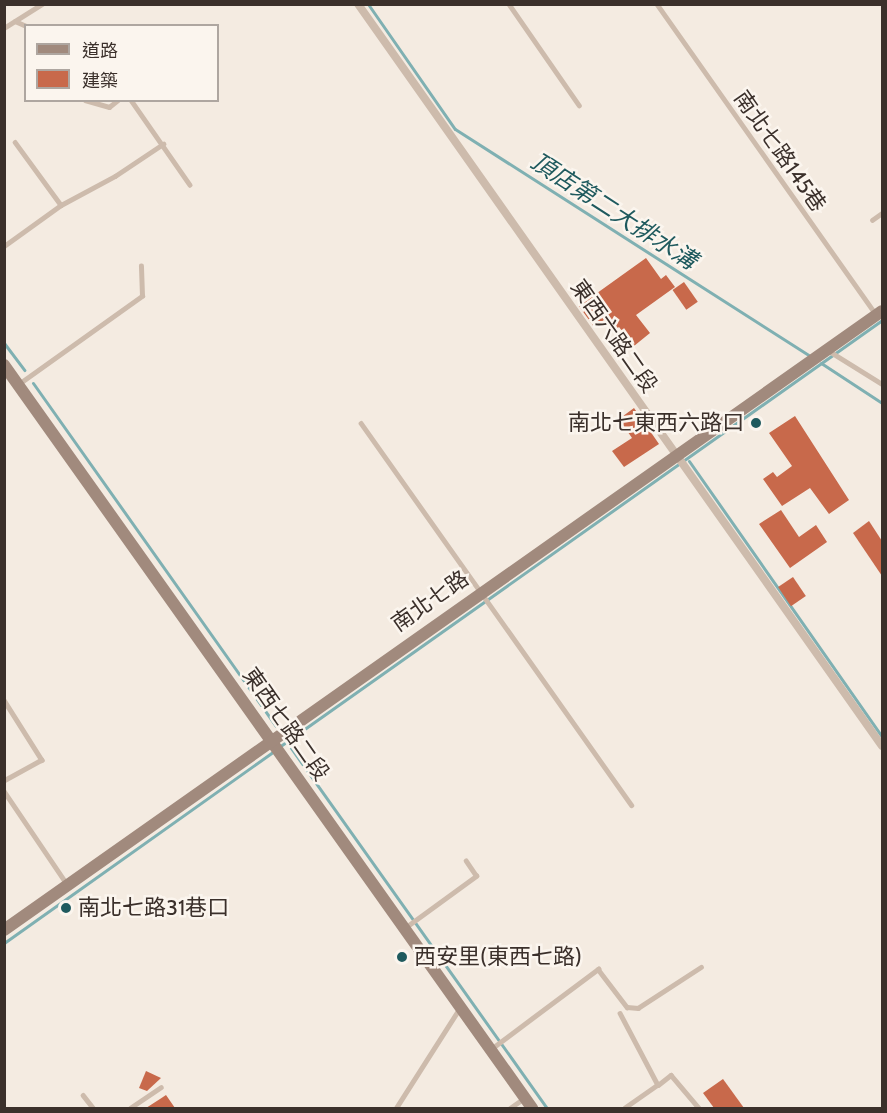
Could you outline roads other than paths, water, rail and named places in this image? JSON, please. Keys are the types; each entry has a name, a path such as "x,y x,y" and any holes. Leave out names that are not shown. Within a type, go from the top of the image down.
{"street":[{"name":"東西六路二段","path":"358,4 882,746"},
{"name":"南北七路","path":"4,930 481,591 678,457 879,313"},
{"name":"東西七路二段","path":"4,365 529,1103"}],"lane":[{"path":"4,28 42,4"},
{"path":"509,4 579,105"},
{"name":"南北七路145巷","path":"657,4 879,313"},
{"path":"15,21 24,25"},
{"path":"92,102 109,107 115,102"},
{"path":"132,102 190,185"},
{"path":"15,142 61,205"},
{"path":"4,246 61,205 116,176 163,144"},
{"path":"873,220 882,213"},
{"path":"17,384 142,296 141,266"},
{"path":"827,349 882,384"},
{"path":"361,423 631,805"},
{"path":"4,700 42,760 4,781"},
{"path":"4,791 68,885"},
{"path":"404,928 476,876 465,861"},
{"path":"491,1049 598,969 627,1007 638,1008 701,967"},
{"path":"396,1108 460,1007"},
{"path":"620,1013 658,1085"},
{"path":"625,1108 671,1075 699,1108"},
{"path":"130,1108 161,1087"},
{"path":"83,1095 93,1108"},
{"path":"510,1108 529,1103"}],"waterway":[{"name":"頂店第二大排水溝","path":"368,4 455,129 810,356"},
{"path":"279,747 882,320"},
{"path":"4,343 24,370"},
{"name":"頂店第二大排水溝","path":"821,363 882,403"},
{"path":"33,383 276,726"},
{"path":"689,461 882,737"},
{"path":"286,741 547,1108"},
{"path":"4,943 274,751"}],"place":[{"name":"南北七東西六路口","path":"756,423"},
{"name":"南北七路31巷口","path":"66,908"},
{"name":"西安里(東西七路)","path":"402,957"}]}
